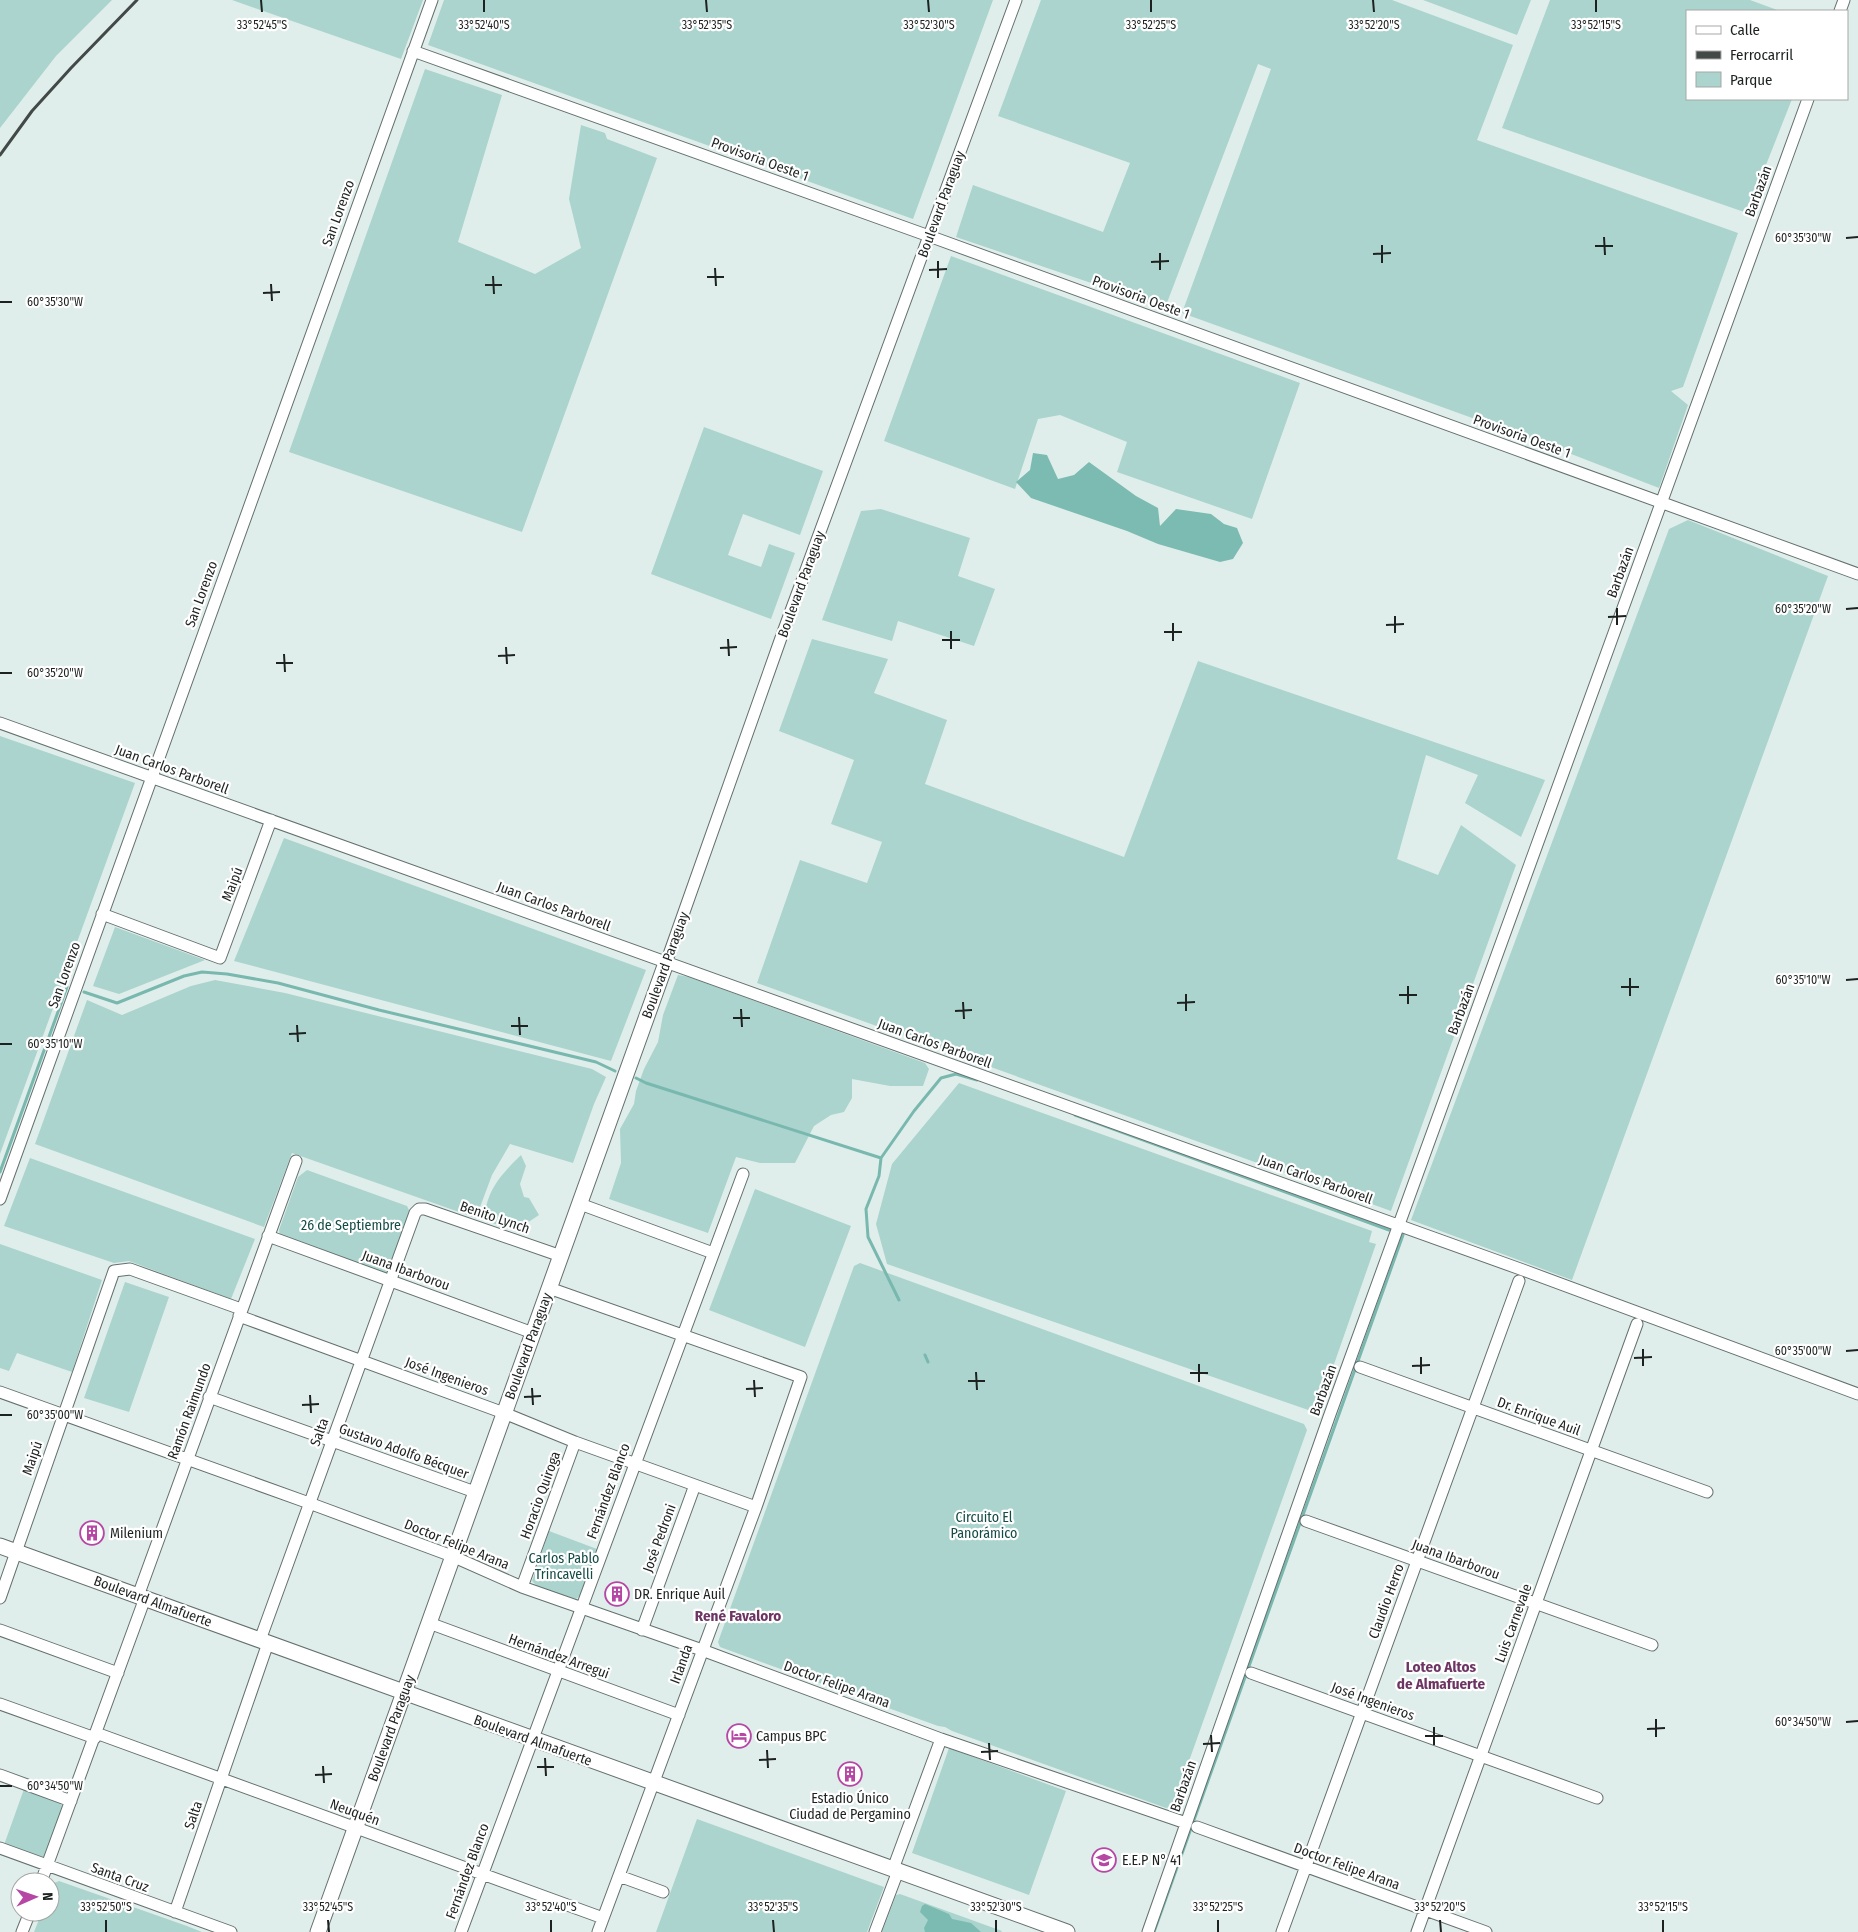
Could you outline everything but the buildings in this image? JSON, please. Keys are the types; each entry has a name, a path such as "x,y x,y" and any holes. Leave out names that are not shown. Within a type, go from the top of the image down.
{"main road":[{"name":"Boulevard Paraguay","path":"318,1932 666,963"},
{"name":"Boulevard Almafuerte","path":"0,1546 1067,1932"}],"street":[{"name":"San Lorenzo","path":"0,1199 150,777 432,0"},
{"name":"Boulevard Paraguay","path":"666,963 782,635 1016,0"},
{"name":"Provisoria Oeste 1","path":"413,51 1858,574"},
{"name":"Barbazán","path":"1148,1932 1398,1225 1808,100"},
{"name":"Juan Carlos Parborell","path":"0,723 1632,1309 1757,1358 1858,1394"},
{"name":"Maipú","path":"102,914 220,958 272,820"},
{"name":"Ramón Raimundo","path":"45,1872 118,1673 187,1459 296,1161"},
{"name":"Fernández Blanco","path":"461,1932 743,1174"},
{"path":"580,1204 713,1253"},
{"name":"Benito Lynch","path":"419,1209 426,1209 560,1256"},
{"name":"Salta","path":"175,1912 221,1779 309,1503 415,1213 419,1209"},
{"name":"Juana Ibarborou","path":"268,1236 533,1333"},
{"name":"José Ingenieros","path":"114,1271 130,1269 361,1361 756,1507"},
{"name":"Maipú","path":"0,1598 114,1271"},
{"name":"Claudio Herro","path":"1282,1932 1519,1281"},
{"path":"549,1288 682,1334"},
{"name":"Luis Carnevale","path":"1417,1932 1637,1324"},
{"name":"Irlanda","path":"598,1932 756,1507 801,1377 682,1334"},
{"name":"Dr. Enrique Auil","path":"1360,1367 1707,1492"},
{"name":"Doctor Felipe Arana","path":"0,1392 452,1556 522,1587 702,1650 941,1738 1186,1823"},
{"name":"Gustavo Adolfo Bécquer","path":"210,1397 475,1492"},
{"name":"Horacio Quiroga","path":"522,1587 576,1442"},
{"name":"José Pedroni","path":"642,1630 695,1485"},
{"name":"Juana Ibarborou","path":"1306,1521 1652,1645"},
{"name":"Hernández Arregui","path":"429,1623 678,1715"},
{"path":"0,1630 118,1673"},
{"name":"José Ingenieros","path":"1251,1673 1597,1798"},
{"name":"Neuquén","path":"0,1704 221,1779 603,1918"},
{"path":"875,1932 941,1738"},
{"path":"0,1775 71,1801"},
{"name":"Doctor Felipe Arana","path":"1197,1828 1486,1932"},
{"name":"Santa Cruz","path":"0,1848 231,1932"},
{"path":"619,1876 663,1892"}],"green space":[{"path":"0,0 112,0 56,56 0,128"},
{"path":"232,0 423,0 401,59"},
{"path":"444,0 993,0 913,219 428,45"},
{"path":"1041,0 1392,0 1513,45 1477,140 1738,233 1683,387 1671,391 1688,405 1659,488 1566,452 1182,313 1271,69 1258,64 1165,308 956,237 973,185 1103,232 1130,163 998,116"},
{"path":"1423,0 1531,0 1517,35"},
{"path":"1550,0 1750,0 1777,10 1686,10 1686,100 1792,100 1747,213 1502,128"},
{"path":"425,69 502,95 458,242 535,274 581,248 569,199 581,125 605,133 607,139 657,158 522,532 289,452"},
{"path":"951,256 1300,383 1252,519 1117,472 1127,442 1060,415 1038,419 1015,489 884,441"},
{"path":"704,427 823,471 800,535 743,514 728,555 761,567 769,544 795,553 771,619 651,574"},
{"path":"1033,453 1047,455 1058,479 1074,475 1089,462 1136,496 1158,508 1160,526 1176,509 1211,514 1224,524 1237,528 1243,543 1233,559 1220,562 1158,544 1127,531 1031,498 1016,482 1030,470"},
{"path":"881,509 970,538 958,576 995,589 974,646 898,621 892,641 822,620 861,511"},
{"path":"1688,520 1828,576 1572,1280 1411,1220 1669,529"},
{"path":"812,639 888,659 874,693 947,720 925,784 1124,857 1198,661 1545,780 1521,837 1465,803 1478,775 1426,755 1397,859 1438,875 1461,825 1516,865 1391,1211 757,983 800,860 867,883 882,842 831,824 854,760 779,731"},
{"path":"0,736 135,783 0,1154"},
{"path":"284,838 646,970 611,1061 234,961"},
{"path":"115,927 205,960 119,994 93,986"},
{"path":"678,975 689,977 925,1063 929,1069 923,1086 890,1086 852,1079 852,1098 844,1112 831,1115 814,1126 795,1163 760,1163 736,1157 708,1233 609,1199 621,1163 620,1129 634,1104 636,1091 644,1069 658,1042 663,1015"},
{"path":"215,980 285,993 592,1069 606,1077 594,1104 573,1163 510,1144 492,1175 476,1218 292,1153 264,1227 35,1144 87,1000 122,1015 191,986"},
{"path":"959,1083 1372,1231 1369,1242 1376,1244 1317,1413 887,1264 876,1224 892,1164"},
{"path":"521,1155 526,1166 520,1184 524,1197 529,1198 539,1215 515,1231 484,1220 491,1191"},
{"path":"30,1158 255,1239 231,1299 129,1261 114,1263 4,1226"},
{"name":"26 de Septiembre","path":"307,1170 407,1206 410,1212 391,1270 386,1275 280,1236 279,1230 298,1177"},
{"path":"755,1189 851,1226 805,1347 709,1310"},
{"path":"0,1244 102,1280 72,1372 17,1353 9,1371 0,1368"},
{"name":"Circuito El Panorámico","path":"860,1263 1304,1424 1307,1430 1173,1806 1166,1808 720,1647 718,1642 854,1266"},
{"path":"125,1282 169,1297 129,1412 84,1398"},
{"name":"Carlos Pablo Trincavelli","path":"549,1531 597,1549 582,1594 576,1599 538,1587 532,1581"},
{"path":"949,1748 1066,1791 1029,1895 912,1853"},
{"path":"24,1789 59,1802 63,1807 46,1855 43,1857 4,1845"},
{"path":"697,1819 884,1887 867,1932 656,1932"},
{"path":"60,1881 202,1932 34,1932 38,1922 60,1922"},
{"path":"900,1894 1002,1931 882,1932 896,1895"},
{"path":"925,1904 949,1914 952,1919 971,1923 981,1932 925,1932 924,1928 928,1920 920,1912"}],"waterway":[{"path":"84,992 117,1003 184,976 202,972 227,974 278,983 379,1010 596,1062 615,1071"},
{"path":"0,1172 67,987"},
{"path":"881,1158 914,1111 941,1078 956,1074 977,1080"},
{"path":"636,1078 646,1083 881,1158 879,1176 866,1209 868,1237 899,1300"},
{"path":"1075,1115 1389,1230"},
{"path":"1154,1932 1403,1235"},
{"path":"925,1355 928,1362"}],"railway":[{"path":"0,155 32,111 137,0"}],"place":[{"name":"Milenium","path":"92,1533"},
{"name":"DR. Enrique Auil","path":"617,1594"},
{"name":"Campus BPC","path":"739,1736"},
{"name":"Estadio Único Ciudad de Pergamino","path":"850,1774"},
{"name":"E.E.P N° 41","path":"1104,1860"}],"district":[{"name":"René Favaloro","path":"738,1616"},
{"name":"Loteo Altos de Almafuerte","path":"1441,1676"}]}
